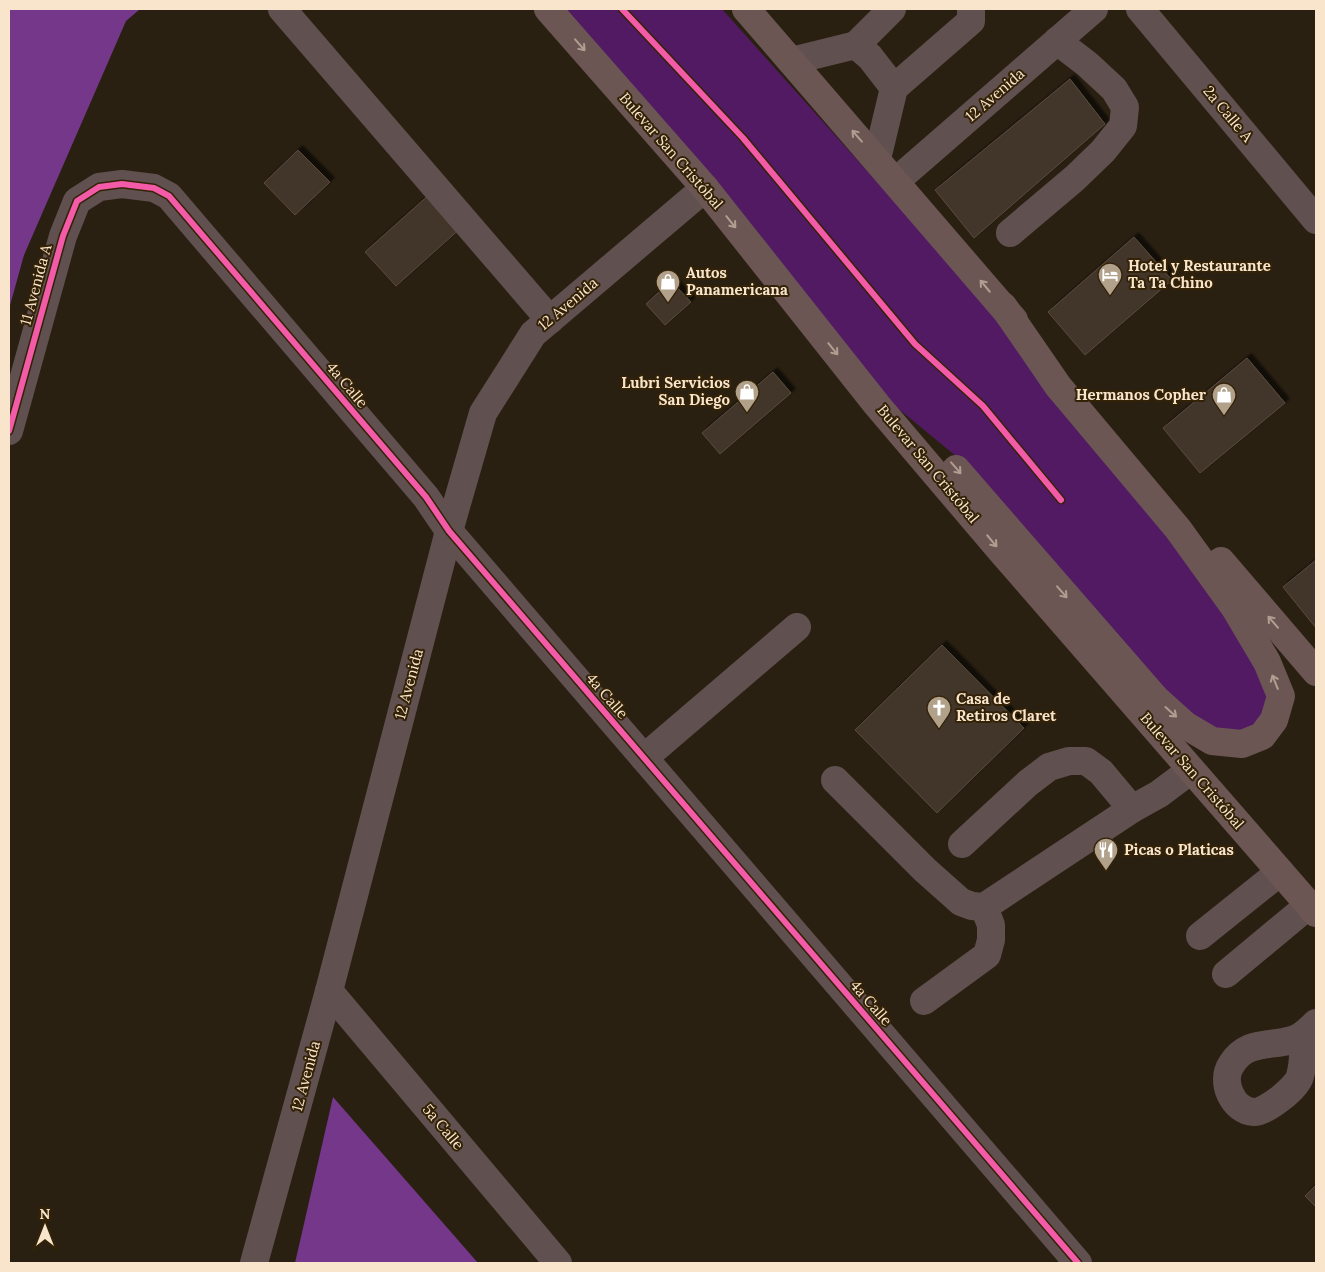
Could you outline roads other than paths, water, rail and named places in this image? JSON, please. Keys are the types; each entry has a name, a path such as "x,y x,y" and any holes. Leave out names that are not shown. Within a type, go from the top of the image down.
{"main road":[{"name":"Bulevar San Cristóbal","path":"548,9 704,188 877,405 1001,552 1312,909"},
{"path":"746,9 896,181 1316,672"},
{"path":"877,405 950,461 1150,692 1185,725 1212,741 1242,744 1262,736 1274,720 1281,696 1267,662 1240,616 1178,529 1058,386 1003,306"}],"street":[{"path":"282,9 550,320"},
{"path":"791,61 856,45 892,9"},
{"path":"877,160 894,88 971,21 971,9"},
{"name":"12 Avenida","path":"896,181 1094,9"},
{"name":"2a Calle A","path":"1140,9 1316,220"},
{"path":"1010,233 1103,152 1123,126 1125,107 1114,89 1087,64 1057,41"},
{"path":"856,45 870,56 894,88"},
{"name":"4a Calle","path":"99,187 122,184 154,188 169,196 426,497 449,531 1078,1263"},
{"name":"11 Avenida A","path":"9,431 62,236 77,201 99,187"},
{"name":"12 Avenida","path":"254,1263 329,991 449,531 483,413 533,334 704,188"},
{"path":"644,758 797,626"},
{"path":"962,844 1028,783 1049,767 1069,761 1086,761 1101,772 1132,809"},
{"path":"835,780 925,870 961,902 972,906 984,906 1132,809 1159,794 1191,770"},
{"path":"1200,936 1280,872"},
{"path":"924,1001 987,955 992,940 984,906"},
{"path":"1226,974 1312,909"},
{"name":"5a Calle","path":"329,991 558,1263"}],"place":[{"name":"Hotel y Restaurante Ta Ta Chino","path":"1110,296"},
{"name":"Autos Panamericana","path":"668,303"},
{"name":"Lubri Servicios San Diego","path":"747,413"},
{"name":"Hermanos Copher","path":"1224,416"},
{"name":"Casa de Retiros Claret","path":"939,729"},
{"name":"Picas o Platicas","path":"1106,871"}]}
